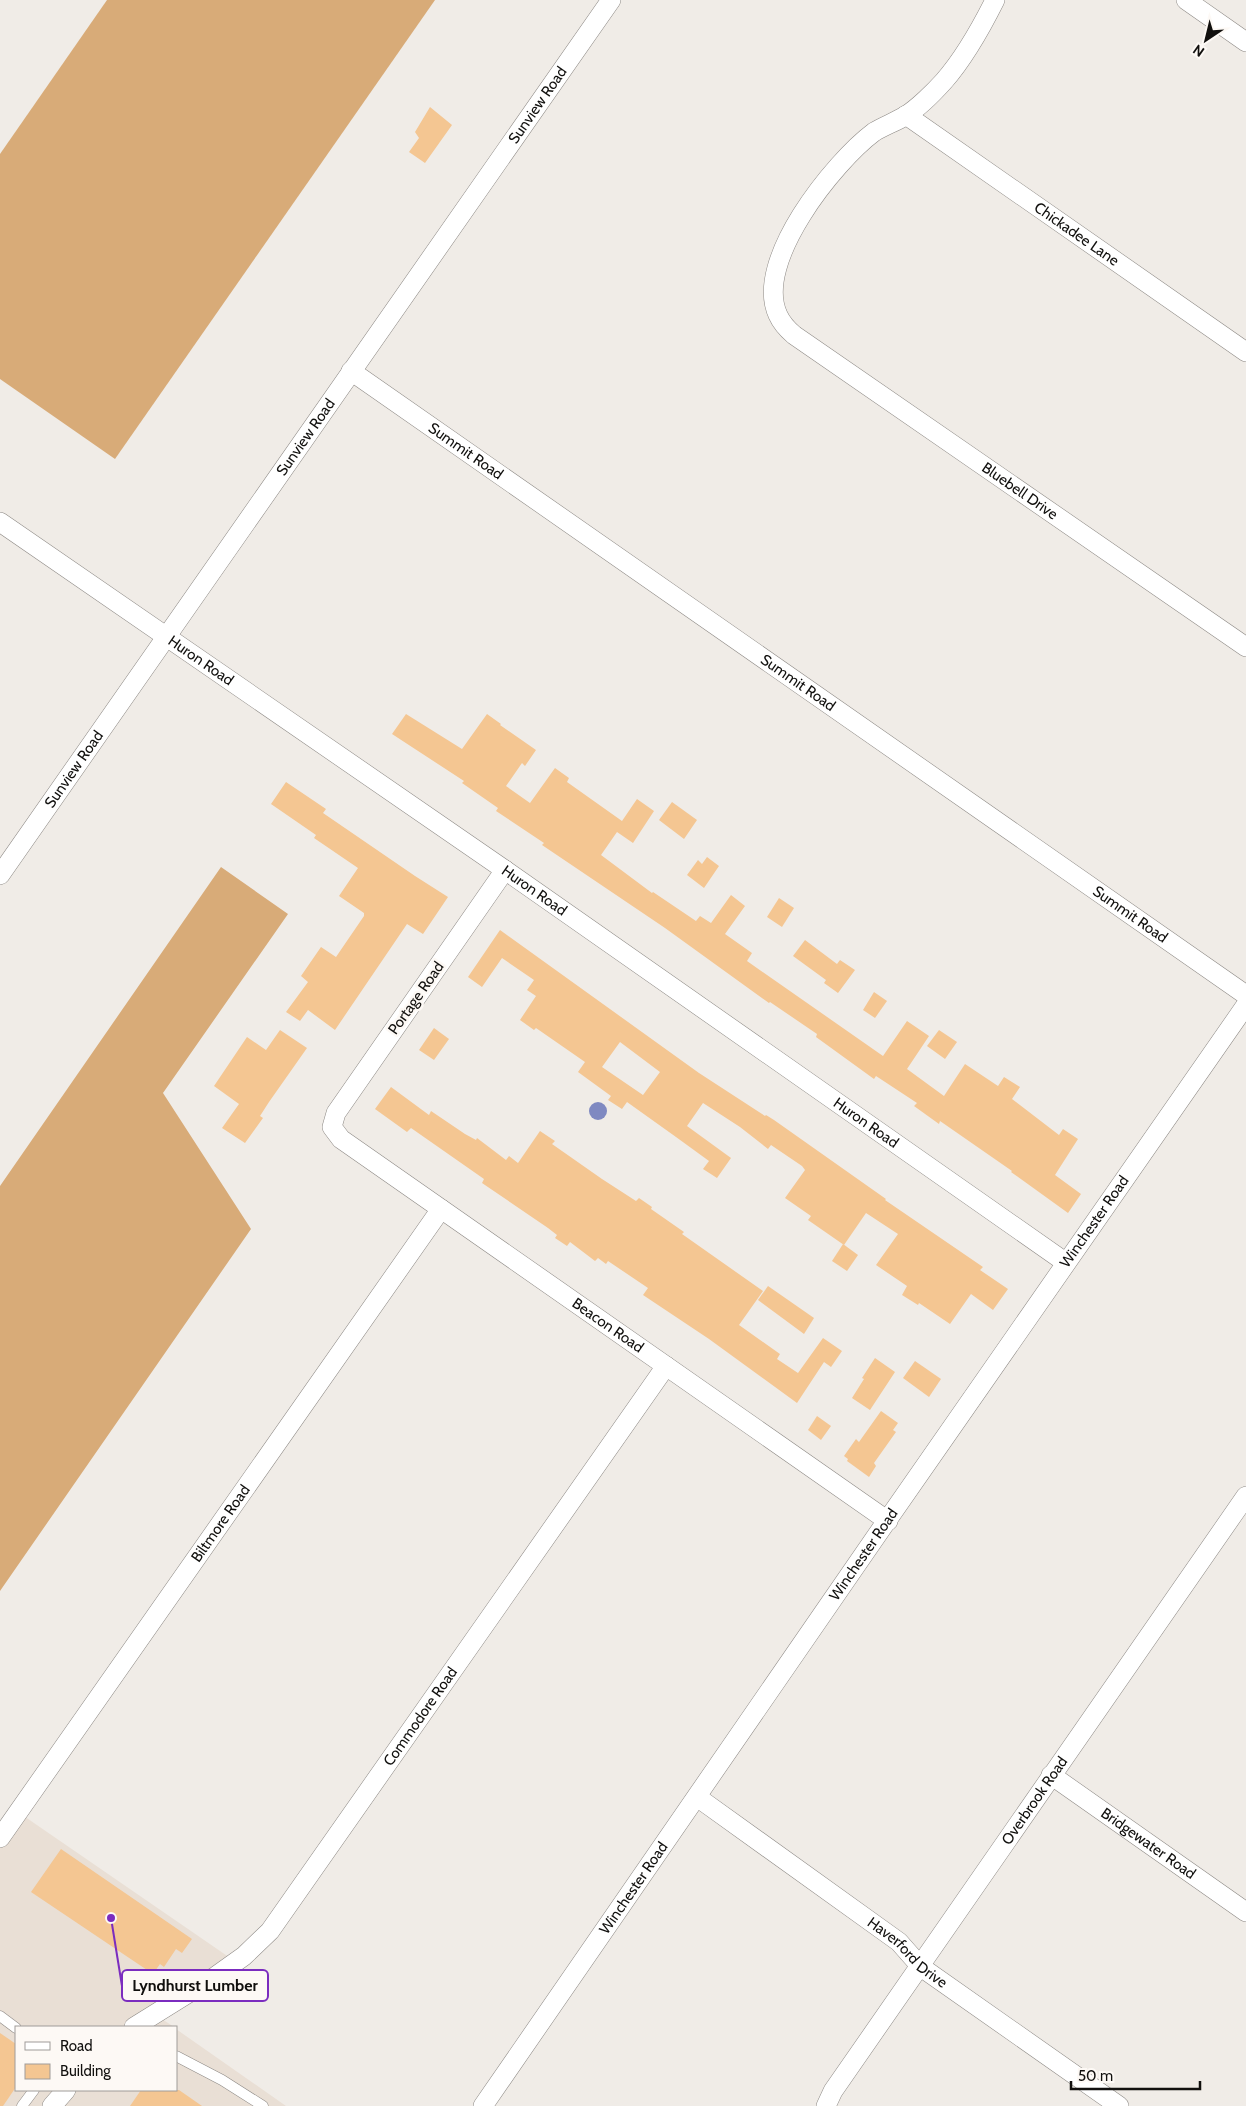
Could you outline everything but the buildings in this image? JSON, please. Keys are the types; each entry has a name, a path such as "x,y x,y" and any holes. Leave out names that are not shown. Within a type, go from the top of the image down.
{"street":[{"name":"Sunview Road","path":"0,875 611,0"},
{"name":"Bluebell Drive","path":"995,0 980,30 944,81 906,115 875,132 840,164 827,179 794,228 775,273 774,294 777,314 784,326 794,335 1246,647"},
{"path":"1186,0 1246,42"},
{"name":"Chickadee Lane","path":"906,115 1246,352"},
{"name":"Summit Road","path":"351,371 1246,995"},
{"name":"Huron Road","path":"0,522 505,870 1065,1262"},
{"name":"Portage Road","path":"332,1127 336,1113 505,870"},
{"name":"Winchester Road","path":"483,2106 888,1522 1065,1262 1246,1005"},
{"name":"Beacon Road","path":"332,1127 340,1139 888,1522"},
{"name":"Biltmore Road","path":"0,1838 441,1209"},
{"name":"Commodore Road","path":"139,2026 244,1956 270,1931 666,1366"},
{"name":"Overbrook Road","path":"826,2106 834,2091 921,1967 1051,1775 1246,1496"},
{"name":"Bridgewater Road","path":"1051,1775 1246,1912"},
{"name":"Haverford Drive","path":"697,1797 900,1942 921,1967 1120,2106"},
{"path":"52,2106 65,2091"}],"lane":[{"path":"0,2016 15,2027"},
{"path":"178,2057 222,2080 263,2106"},
{"path":"22,2106 33,2091"}],"shaded area":[{"path":"107,0 435,0 115,459 0,379 0,154"},
{"path":"221,867 288,914 163,1093 251,1229 0,1591 0,1186"},
{"path":"18,1812 236,1962 156,2015 172,2026 15,2026 15,2091 178,2091 178,2030 286,2106 0,2106 0,1838"}],"water":[{"path":"594,1102 602,1102 607,1107 605,1118 594,1120 589,1115 589,1107"}],"place":[{"name":"Lyndhurst Lumber","path":"111,1918"}]}
